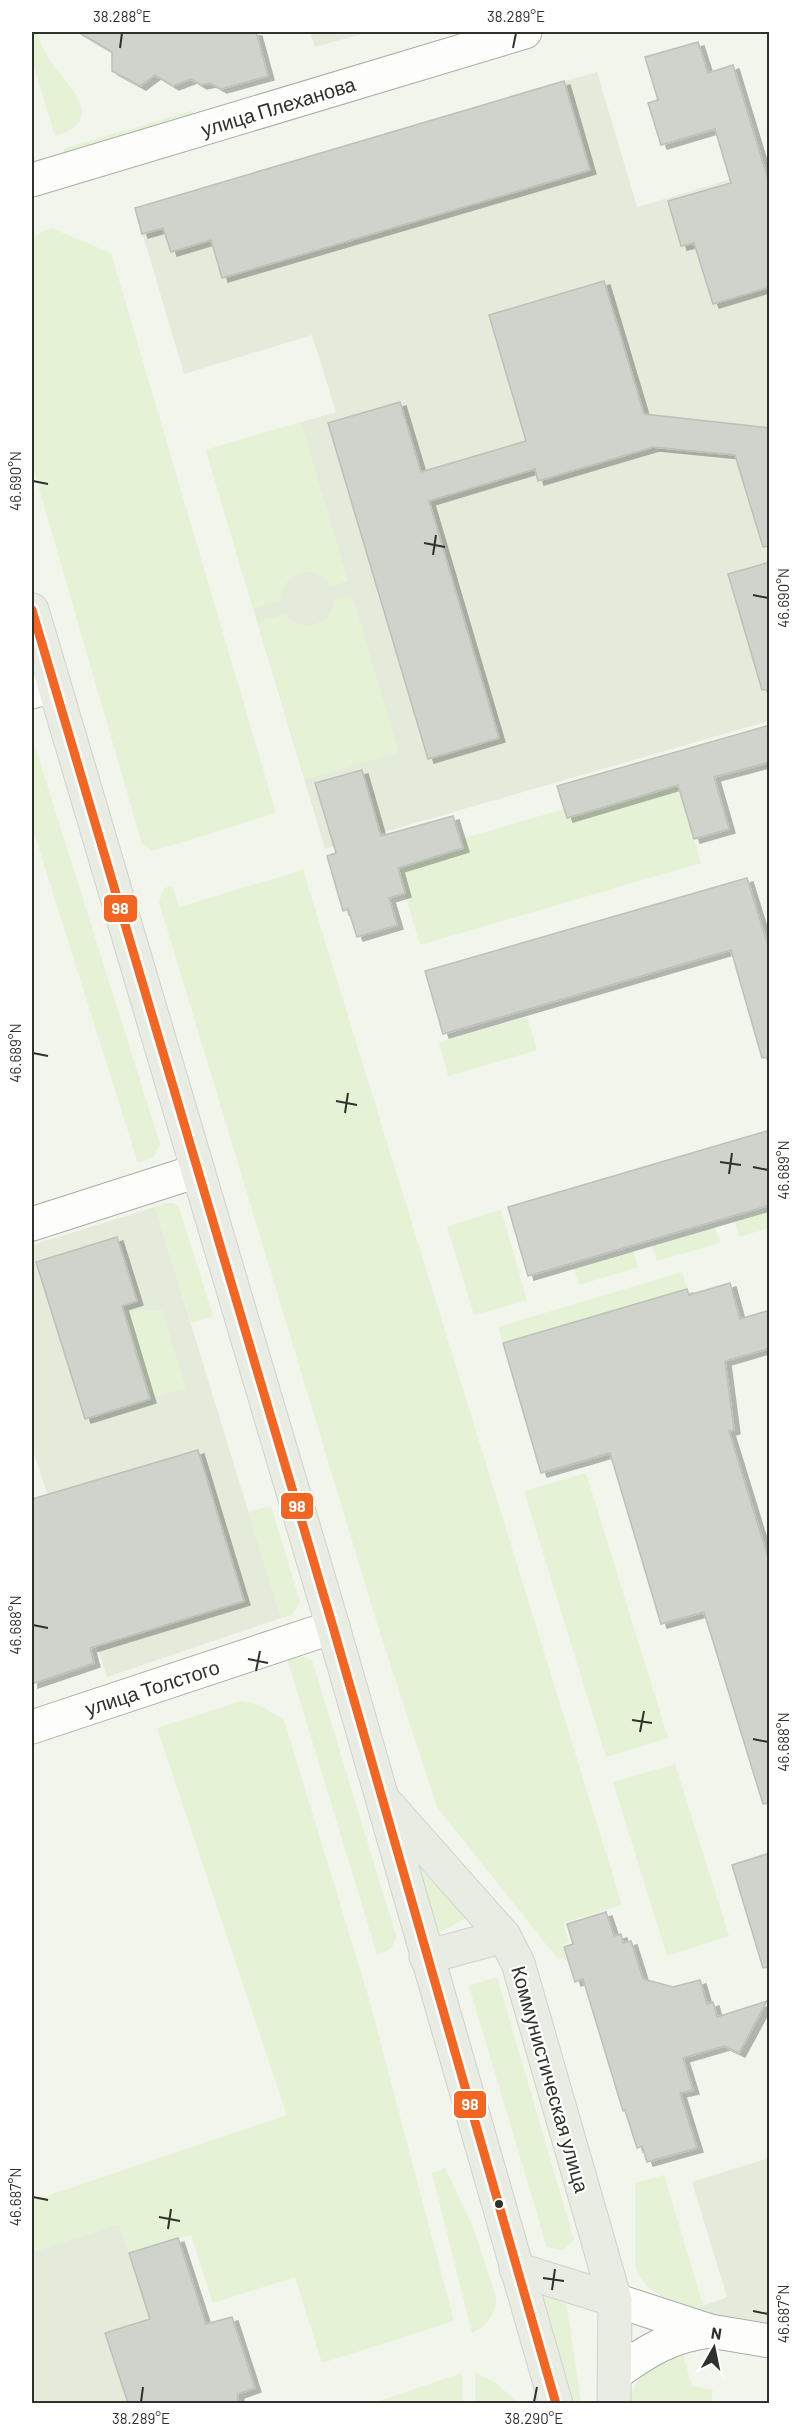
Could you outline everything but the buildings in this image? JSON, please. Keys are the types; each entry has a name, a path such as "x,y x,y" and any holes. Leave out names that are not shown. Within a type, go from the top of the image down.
{"main road":[{"name":"Коммунистическая улица","path":"32,610 42,689 197,1171 333,1627 555,2403"},
{"name":"Коммунистическая улица","path":"382,1800 504,1936 518,1963 615,2300 614,2389"},
{"path":"426,1956 504,1936"},
{"path":"516,2269 615,2300"}],"street":[{"name":"улица Плеханова","path":"32,180 525,32"},
{"path":"32,1224 197,1171"},
{"name":"улица Толстого","path":"32,1727 333,1627"},
{"path":"615,2300 710,2331 770,2342"},
{"path":"614,2389 641,2355 684,2335 710,2331"}],"shaded area":[{"path":"310,32 369,32 315,47"},
{"path":"597,72 637,207 769,168 769,721 325,849 206,450 336,412 312,335 184,374 135,208 196,190 222,278 564,81"},
{"path":"155,1207 281,1618 107,1677 32,1447 32,1245"},
{"path":"769,2158 769,2323 692,2310 727,2297 692,2182"},
{"path":"119,2224 129,2253 178,2238 206,2325 232,2317 255,2388 235,2395 237,2403 32,2403 32,2252"}],"green space":[{"path":"32,32 37,32 48,58 73,90 82,111 80,120 71,129 55,136 32,60"},
{"path":"191,111 198,115 62,155 65,148"},
{"path":"51,228 111,253 276,813 153,851 142,844 32,464 32,237"},
{"path":"301,422 348,581 331,586 316,573 300,573 286,583 280,601 253,609 206,450"},
{"path":"352,595 399,752 305,780 258,622 285,614 299,624 315,624 328,616 334,600"},
{"path":"32,737 160,1144 153,1158 138,1163 32,826"},
{"path":"669,754 701,863 420,945 397,867 463,848 461,839 564,809 567,818 646,795 637,763"},
{"path":"303,870 622,1905 563,1923 569,1942 562,1945 567,1960 557,1958 437,1807 377,1623 159,902 164,888 172,886 179,907"},
{"path":"527,1017 537,1050 448,1076 439,1042"},
{"path":"173,1203 179,1208 213,1316 191,1323 155,1207"},
{"path":"501,1210 527,1300 474,1315 447,1226"},
{"path":"769,1211 769,1228 739,1237 735,1222"},
{"path":"715,1227 720,1243 657,1261 652,1246"},
{"path":"633,1251 638,1267 579,1285 574,1269"},
{"path":"682,1272 687,1289 503,1343 498,1327"},
{"path":"123,1310 162,1310 186,1388 150,1399"},
{"path":"586,1473 668,1738 606,1757 524,1491"},
{"path":"271,1506 300,1602 292,1615 281,1618 248,1512"},
{"path":"298,1655 312,1660 396,1936 394,1943 385,1952 377,1954 287,1658"},
{"path":"241,1701 259,1705 284,1720 369,1999 454,2321 322,2363 295,2277 213,2303 191,2235 129,2253 119,2224 32,2252 32,2201 287,2115 157,1728"},
{"path":"675,1764 729,1936 667,1956 613,1782"},
{"path":"415,1862 466,1918 437,1934"},
{"path":"497,1977 574,2240 563,2250 547,2247 469,1986"},
{"path":"445,2168 473,2227 496,2297 495,2308 490,2318 472,2333 432,2173"},
{"path":"664,2175 703,2305 692,2310 666,2299 651,2289 639,2275 635,2265 635,2183"},
{"path":"542,2296 566,2301 581,2403 574,2403"},
{"path":"682,2352 692,2386 713,2390 711,2403 628,2404 641,2377 655,2366"},
{"path":"462,2373 462,2403 373,2403"},
{"path":"475,2373 495,2382 518,2403 475,2403"}],"transit line":[{"name":"98","path":"32,610 333,1627 556,2404"}]}
